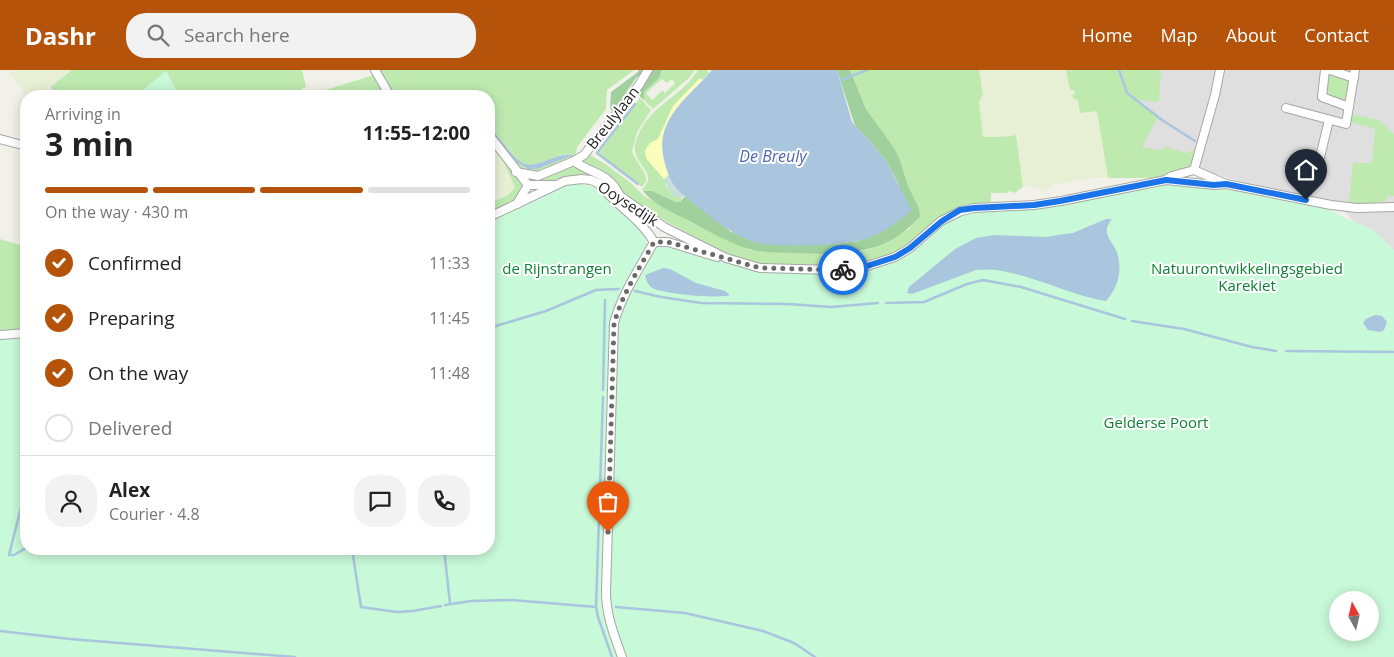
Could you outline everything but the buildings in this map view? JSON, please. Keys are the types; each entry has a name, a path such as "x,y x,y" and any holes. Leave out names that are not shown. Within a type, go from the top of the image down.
{"street":[{"path":"375,70 387,90"},
{"name":"Breulylaan","path":"516,172 538,176 584,156 648,70"},
{"path":"1194,170 1213,103 1220,70"},
{"path":"1325,70 1322,96 1349,108"},
{"path":"1286,108 1346,124 1354,74 1330,70"},
{"path":"1320,157 1329,120"},
{"path":"0,139 20,144"},
{"path":"495,143 528,185 556,185"},
{"path":"574,161 604,176 616,187 620,195"},
{"path":"1166,180 1172,176 1194,170 1226,184 1331,205 1357,208 1394,207"},
{"name":"Ooysedijk","path":"495,214 565,181 591,180 620,195 664,227 726,258 760,268 833,270 864,267 895,257 910,248 942,221 960,210 1034,205 1166,180 1214,185 1226,184"},
{"path":"599,184 646,230 654,242"},
{"path":"516,205 528,185"},
{"path":"654,242 668,242 716,257 726,258"},
{"path":"622,657 610,626 606,608 614,324 618,308 626,291 654,242"},
{"path":"0,334 20,333"}],"shaded area":[{"path":"15,70 72,70 44,90 23,90 10,73"},
{"path":"72,70 302,70 306,87 301,90 176,90 166,71 143,90 52,90 50,87"},
{"path":"378,70 634,70 607,90 606,109 577,147 575,157 541,173 519,169 495,139 495,134 504,145 495,134 495,90 390,90","holes":["566,154 572,154 537,168 525,168 519,162 532,165"]},
{"path":"639,70 645,70 642,76 636,78 613,111 610,109 611,92"},
{"path":"652,70 662,70 659,78 644,92 644,100 638,95"},
{"path":"662,70 695,70 689,78 653,109 644,100 644,92 659,78","holes":["662,79 667,83 672,79 675,83 665,93 663,90 652,100 646,93"]},
{"path":"698,70 707,70 709,73 702,80 700,78 673,106 658,139 650,143 645,151 646,158 665,180 666,186 678,198 682,198 680,202 676,202 652,191 642,190 648,181 648,175 637,158 635,146 642,127 649,117 683,87"},
{"path":"837,70 850,70 866,109 894,148 900,160 908,186 919,208 920,216 893,239 878,246 847,253 813,254 754,250 725,240 669,211 652,200 643,191 652,191 676,202 680,202 685,196 731,232 785,245 835,244 859,241 899,185 886,161 855,126"},
{"path":"850,70 979,70 983,95 979,101 983,137 1016,135 1023,187 1016,193 1008,191 1007,193 991,193 991,202 964,205 951,211 909,245 883,259 841,268 762,265 721,251 667,222 603,181 589,176 552,182 530,182 525,178 535,179 542,177 590,155 607,165 644,196 692,223 750,250 846,254 871,249 909,229 920,215 900,160 866,109"},
{"path":"979,70 1066,70 1070,90 1074,90 1078,100 1097,111 1108,178 1094,178 1053,185 1046,192 1034,186 1023,187 1016,135 983,138 979,101 983,95"},
{"path":"1066,70 1161,70 1159,102 1135,100 1158,117 1142,147 1160,150 1167,147 1186,153 1196,149 1190,168 1159,178 1108,178 1097,111 1080,113 1078,100 1073,98 1072,95 1075,94 1074,90 1070,90"},
{"path":"1105,70 1394,70 1394,264 1345,212 1133,150"},
{"path":"1331,74 1348,81 1346,99 1342,103 1326,96 1327,77"},
{"path":"374,75 383,90 325,90"},
{"path":"640,98 651,110 637,132 632,152 646,176 646,182 642,187 599,153"},
{"path":"1353,114 1378,120 1394,134 1394,196 1387,196 1387,201 1349,203 1353,163 1372,163 1375,129 1351,122"},
{"path":"495,146 524,185 515,202 495,212 495,201 507,195 515,187"},
{"path":"495,149 515,187 514,191 495,201"},
{"path":"670,174 675,187 685,196 677,198 671,194 664,179"},
{"path":"0,239 20,245 20,331 0,333"}],"sand":[{"path":"700,78 702,80 679,105 667,123 662,144 663,156 670,174 664,179 646,158 645,151 650,143 658,139 673,106"}],"green space":[{"path":"166,71 176,90 143,90"},
{"name":"Gelderse Poort","path":"580,183 593,187 640,228 646,239 648,250 665,245 756,270 810,273 861,271 891,262 920,244 926,243 947,221 966,212 1155,185 1181,185 1247,192 1324,207 1340,216 1372,229 1394,250 1394,657 0,657 0,337 20,336 20,555 495,555 495,216 565,185"}],"water":[{"name":"De Breuly","path":"712,70 837,70 852,122 886,161 911,209 910,212 874,236 858,241 827,245 792,246 762,243 744,238 721,224 675,187 666,169 662,148 663,136 671,117 683,100"},
{"path":"495,133 514,156 526,164 532,165 560,156 573,155 537,169 528,169 516,162 495,136"},
{"path":"1106,219 1112,219 1107,227 1107,233 1116,250 1119,270 1117,283 1106,301 1074,293 1024,276 991,270 976,270 912,294 907,293 909,287 955,249 976,238 994,235 1046,237 1073,233"},
{"path":"663,268 670,269 696,283 725,291 730,295 691,295 652,288 647,282 645,275"},
{"path":"1375,315 1382,316 1387,322 1384,330 1380,332 1368,330 1363,323 1366,319"}],"waterway":[{"path":"841,80 867,70"},
{"path":"1119,70 1127,93 1162,120 1195,141"},
{"path":"635,104 597,153 638,184"},
{"path":"886,303 924,302 967,284 983,280 1021,287 1125,319"},
{"path":"495,326 546,311 596,290 619,289"},
{"path":"635,291 701,303 788,304 831,307 878,303"},
{"path":"603,390 605,300"},
{"path":"1132,321 1184,329 1252,347 1276,351"},
{"path":"1286,351 1394,352"},
{"path":"445,605 471,601 512,600 596,607 603,397"},
{"path":"20,512 9,555 14,555 20,552"},
{"path":"353,555 361,607 397,612 441,606"},
{"path":"445,555 450,603"},
{"path":"596,607 612,657"},
{"path":"616,607 685,613 763,631 794,643 815,657"},
{"path":"0,631 70,639 295,657"}],"way so far":[{"path":"608,532 614,324 618,308 626,291 654,242 668,242 760,268 843,270"}],"route":[{"path":"843,270 864,267 895,257 927,235 942,221 960,210 1034,205 1166,180 1214,185 1226,184 1306,200"}],"park label":[{"name":"de Rijnstrangen","path":"557,269"},
{"name":"Natuurontwikkelingsgebied Karekiet","path":"1247,278"}]}
